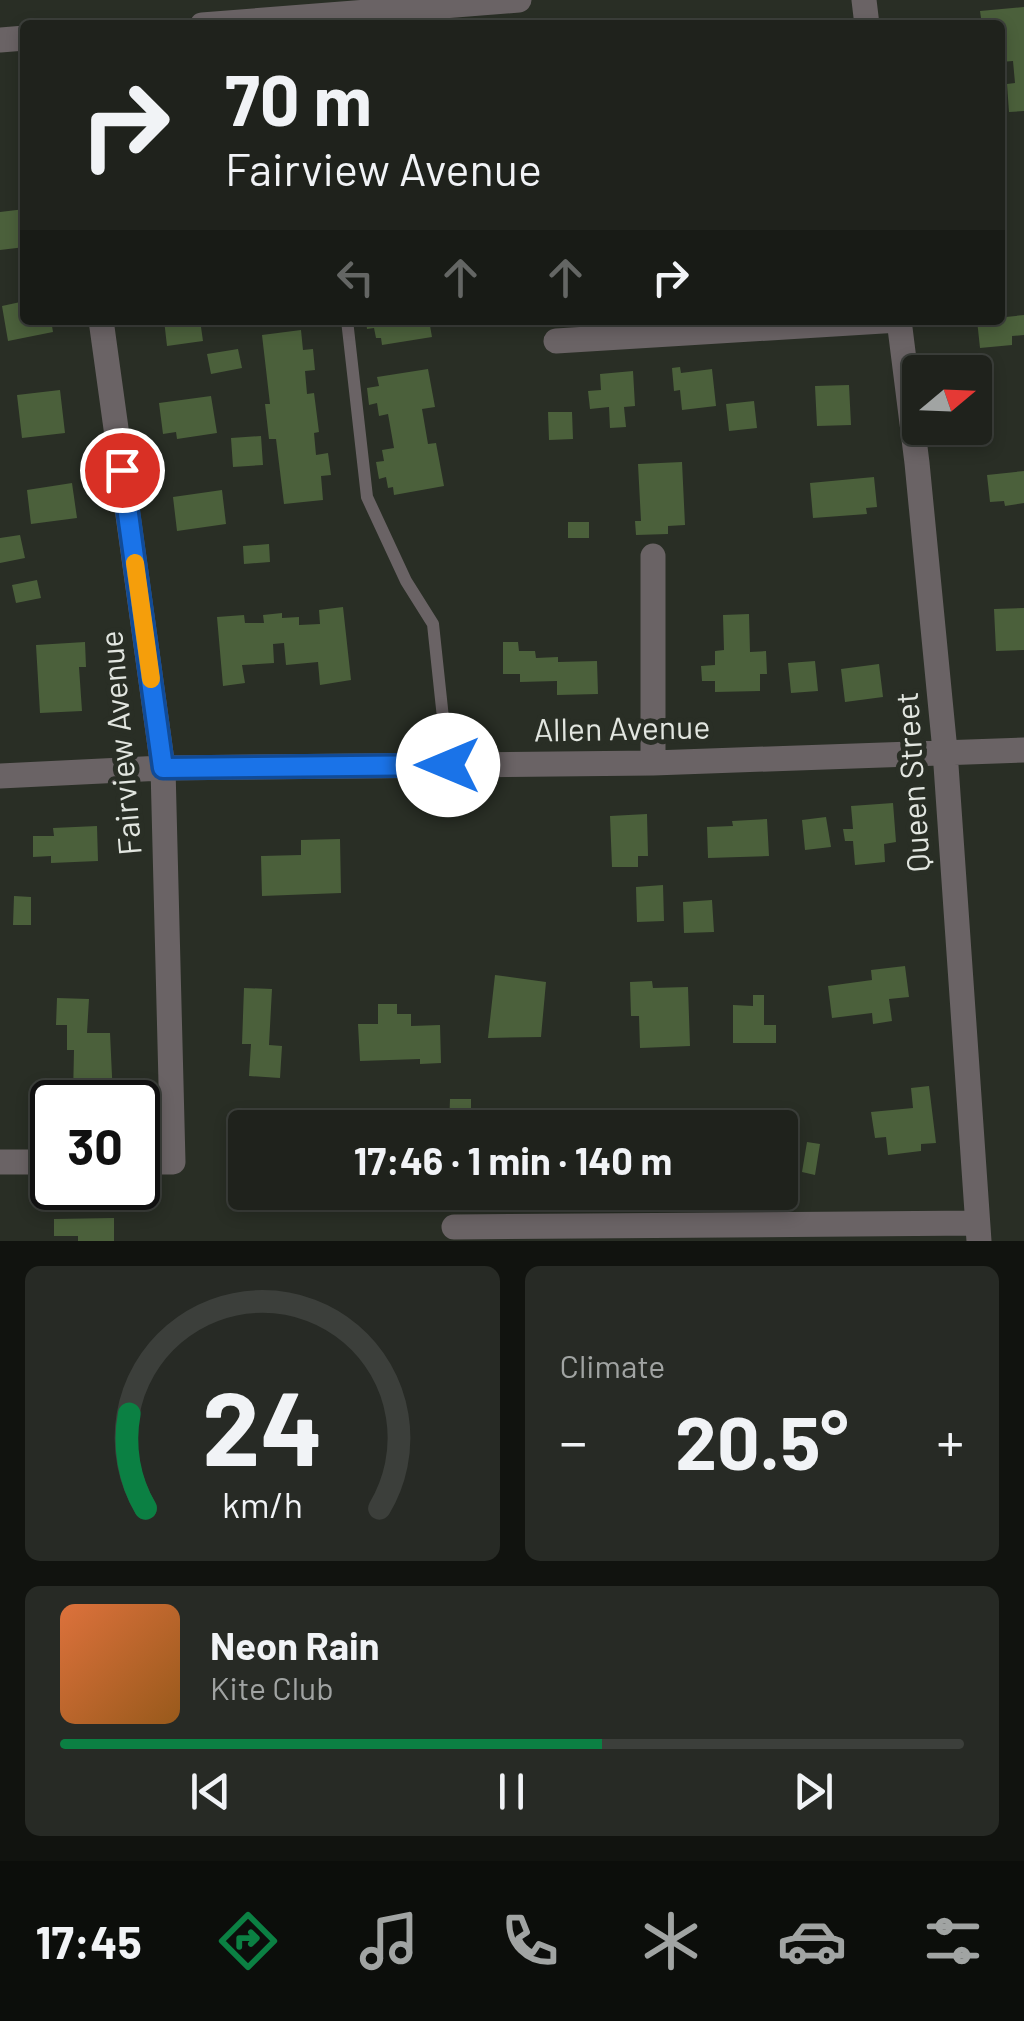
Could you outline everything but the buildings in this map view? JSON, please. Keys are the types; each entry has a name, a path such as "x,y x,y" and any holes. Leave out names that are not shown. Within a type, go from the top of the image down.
{"street":[{"path":"296,20 519,0"},
{"name":"Fairview Avenue","path":"102,325 163,768 172,1162 160,1162"},
{"path":"556,341 817,325"},
{"name":"Queen Street","path":"900,325 945,750 978,1232"},
{"path":"653,556 653,762"},
{"name":"Allen Avenue","path":"0,776 163,768 653,762 1024,750"},
{"path":"0,1162 30,1162"},
{"path":"454,1227 978,1232"}],"lane":[{"path":"348,325 367,497 406,581 433,624 448,765"}],"slow traffic":[{"path":"135,563 151,679"}],"route":[{"path":"122,470 163,768 448,765"}]}
